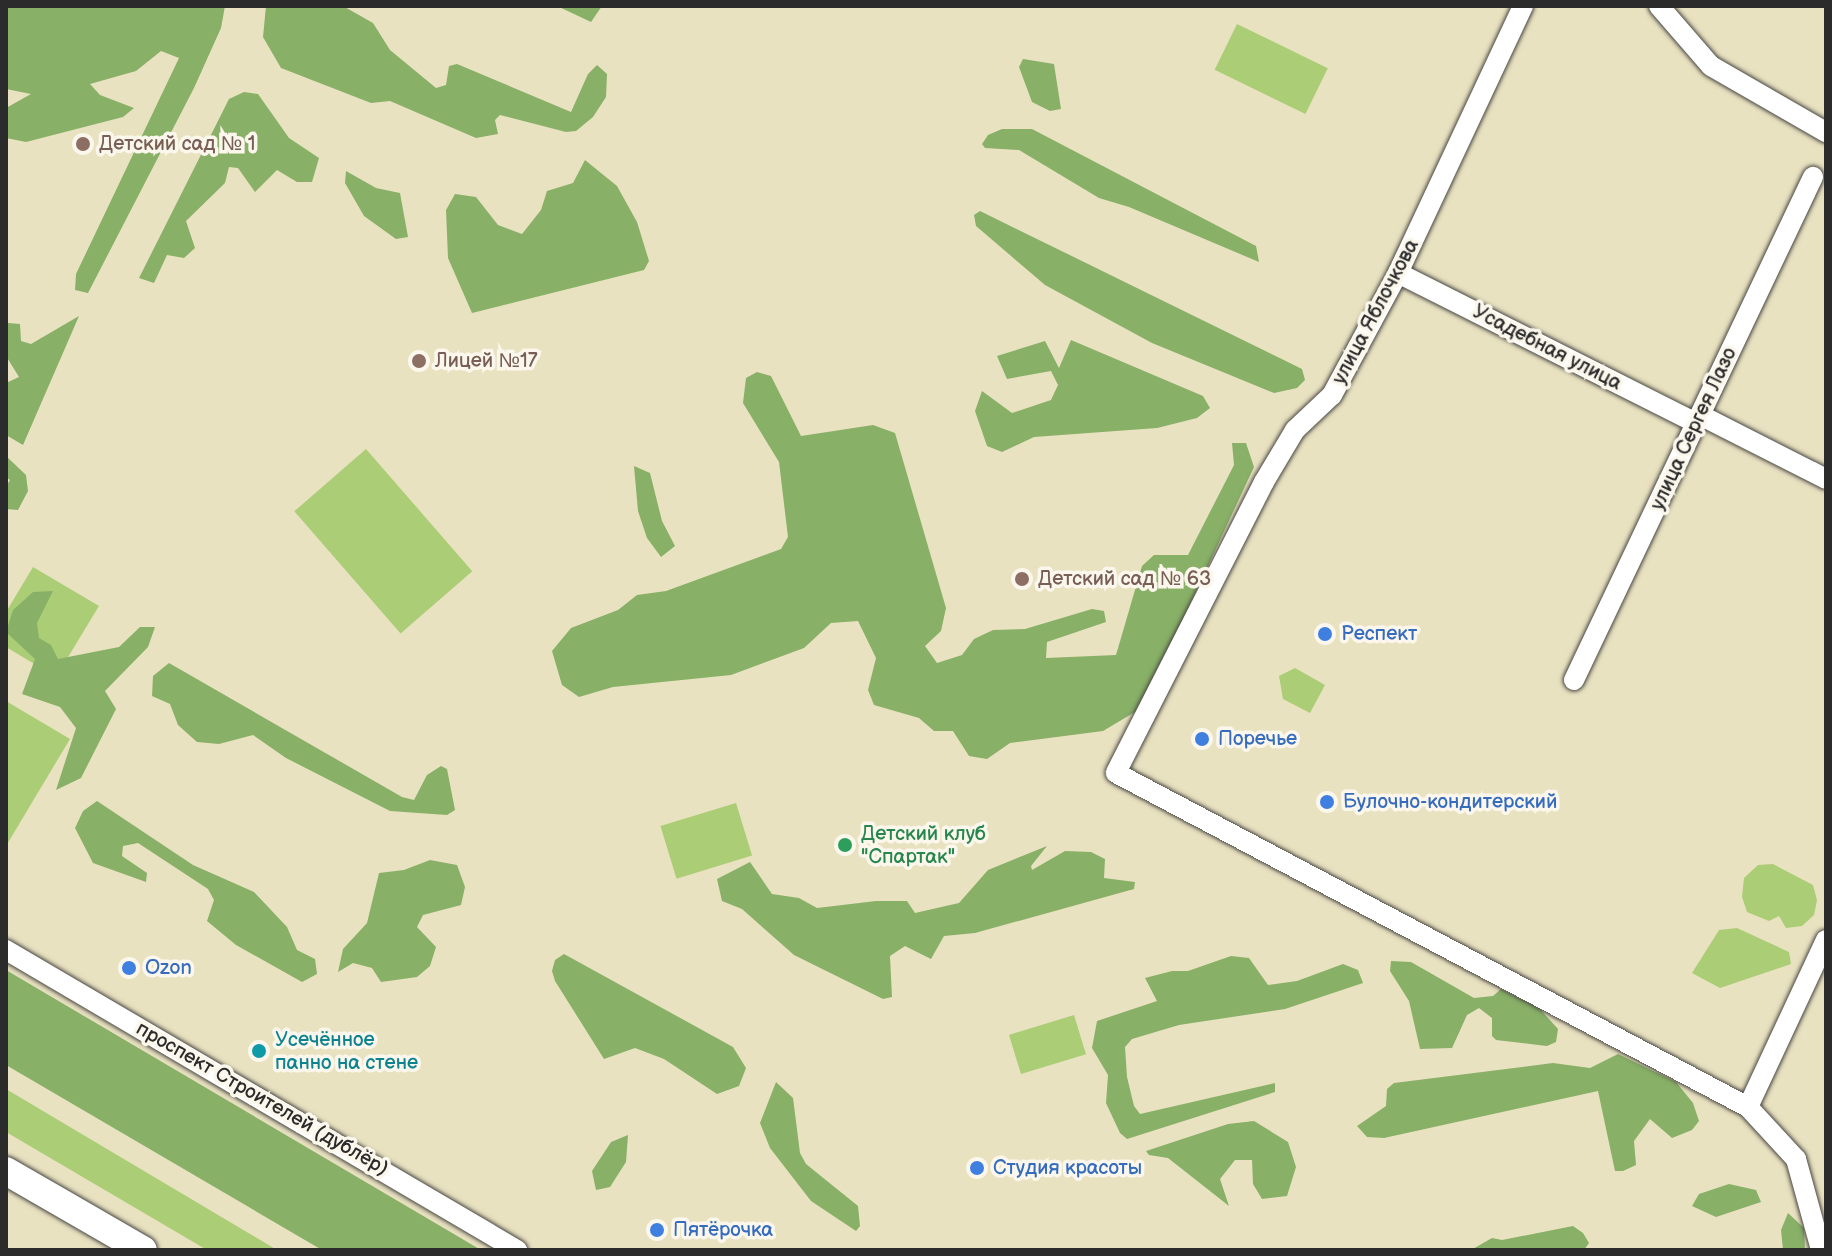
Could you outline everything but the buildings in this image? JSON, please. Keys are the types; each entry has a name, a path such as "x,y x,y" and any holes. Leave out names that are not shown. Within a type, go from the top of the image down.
{"main road":[{"path":"6,1171 143,1250"}],"street":[{"name":"улица Яблочкова","path":"1523,6 1398,273 1332,395 1295,430 1264,482 1116,773 1748,1107"},
{"path":"1659,6 1711,66 1826,132"},
{"name":"улица Сергея Лазо","path":"1574,680 1813,177"},
{"name":"Усадебная улица","path":"1398,273 1826,479"},
{"path":"1821,1250 1796,1159 1748,1107 1826,940"},
{"name":"проспект Строителей (дублёр)","path":"6,950 517,1250"}],"green space":[{"path":"6,6 225,6 221,28 194,88 88,293 75,290 76,274 179,58 161,51 136,71 90,84 100,95 134,108 123,117 26,142 6,138 6,108 31,94 6,89"},
{"path":"266,6 343,6 373,23 390,50 436,88 446,85 449,66 457,64 571,112 588,74 597,65 607,74 606,97 593,117 576,131 566,132 500,115 495,120 498,134 476,138 390,101 371,103 281,68 263,37"},
{"path":"557,6 602,6 591,22"},
{"path":"1237,24 1328,68 1305,114 1215,70"},
{"path":"1023,59 1054,64 1061,109 1050,111 1032,102 1019,67"},
{"path":"244,92 258,94 289,138 319,158 312,182 297,182 277,170 255,192 238,168 229,167 225,183 186,221 195,248 184,258 167,255 154,283 139,278 229,99"},
{"path":"1002,129 1032,129 1256,246 1259,262 1129,207 1099,198 1019,150 985,148 982,144 988,135"},
{"path":"585,160 617,186 637,222 649,261 644,270 472,313 448,258 446,210 455,194 476,197 498,225 522,234 541,210 547,191 573,183"},
{"path":"346,171 376,188 400,193 408,237 396,239 364,216 345,183"},
{"path":"980,211 1302,369 1305,380 1297,388 1274,393 1152,343 1045,285 976,226 974,215"},
{"path":"79,316 23,445 6,435 6,383 19,377 6,356 8,323 20,324 21,341 31,344"},
{"path":"1071,340 1203,396 1210,408 1197,418 1157,428 1034,437 1002,452 987,446 975,411 982,391 1012,413 1051,400 1058,385 1051,371 1007,379 997,356 1045,341 1059,368"},
{"path":"757,372 771,376 801,436 873,425 895,433 946,608 941,631 925,646 937,663 962,655 974,639 993,630 1025,629 1092,609 1104,611 1106,622 1047,642 1046,658 1116,655 1142,566 1154,555 1188,555 1234,465 1232,443 1246,443 1254,467 1158,673 1135,712 1103,731 1010,743 987,759 969,756 953,731 934,731 919,718 874,705 868,690 876,658 858,621 831,623 804,648 731,675 613,687 579,697 562,685 552,651 571,628 618,610 637,595 666,591 781,549 788,537 779,462 743,403 746,378"},
{"path":"366,449 472,571 401,634 294,511"},
{"path":"6,456 26,475 28,491 18,510 6,509 6,487 10,480 6,477"},
{"path":"634,466 650,473 662,521 675,546 661,557 647,538 638,511"},
{"path":"33,567 99,606 56,677 6,647 6,612"},
{"path":"53,591 37,623 39,638 51,645 58,659 119,647 140,627 155,627 148,647 105,691 116,709 81,778 56,790 76,728 60,707 22,694 35,659 6,632 13,610 33,592"},
{"path":"169,663 402,797 414,800 427,775 441,766 447,769 455,810 447,815 390,811 286,758 253,735 219,744 197,742 178,725 170,704 152,696 153,676"},
{"path":"1295,668 1325,685 1310,713 1283,699 1279,676"},
{"path":"6,701 70,739 6,846"},
{"path":"97,801 193,865 254,892 287,927 297,950 315,959 317,974 302,982 236,945 207,921 214,900 208,889 138,843 123,846 122,856 147,873 146,882 93,863 75,828 83,811"},
{"path":"736,803 752,856 677,879 660,826"},
{"path":"1047,846 1031,866 1032,870 1065,851 1091,852 1105,859 1104,878 1135,882 1134,889 975,933 944,936 931,959 905,946 890,956 892,997 883,999 794,955 742,909 722,901 717,879 750,862 772,894 799,898 817,908 876,901 907,901 915,913 959,903 988,870"},
{"path":"430,860 457,865 465,887 461,905 423,915 417,927 436,947 430,966 417,977 381,982 372,968 353,963 338,972 343,949 367,923 379,873 404,870"},
{"path":"1773,864 1813,885 1817,900 1814,915 1802,926 1786,928 1779,916 1769,921 1747,912 1742,897 1744,878 1758,865"},
{"path":"1737,928 1789,952 1791,964 1720,988 1692,973 1719,930"},
{"path":"564,954 733,1047 746,1068 739,1086 717,1094 664,1059 635,1048 604,1059 555,981 552,971 555,960"},
{"path":"1231,956 1249,958 1268,985 1297,981 1343,964 1358,970 1363,983 1285,1009 1179,1025 1132,1039 1125,1047 1127,1077 1134,1106 1140,1114 1275,1083 1275,1092 1127,1139 1120,1133 1106,1103 1108,1075 1092,1048 1097,1021 1157,1001 1145,978 1172,971 1188,971"},
{"path":"1391,961 1411,962 1474,998 1493,996 1501,989 1539,1008 1558,1029 1556,1042 1547,1046 1496,1040 1492,1036 1492,1018 1479,1008 1467,1015 1452,1048 1420,1049 1409,1001 1390,971"},
{"path":"6,970 481,1250 322,1250 6,1065"},
{"path":"1074,1015 1086,1054 1021,1074 1009,1035"},
{"path":"1618,1054 1676,1082 1693,1103 1699,1121 1692,1130 1672,1138 1650,1119 1634,1141 1636,1165 1623,1171 1615,1171 1598,1091 1384,1138 1367,1137 1357,1126 1386,1106 1387,1089 1394,1083 1553,1063 1590,1068"},
{"path":"776,1082 793,1098 800,1153 806,1164 858,1206 860,1226 856,1231 811,1201 770,1148 760,1123"},
{"path":"6,1089 277,1250 207,1250 6,1132"},
{"path":"1254,1121 1288,1142 1296,1167 1287,1196 1262,1199 1253,1184 1252,1160 1235,1160 1220,1179 1229,1206 1168,1158 1149,1155 1146,1151 1228,1124"},
{"path":"628,1135 626,1162 610,1187 596,1190 592,1171 611,1142"},
{"path":"1729,1184 1756,1190 1761,1202 1716,1217 1692,1206 1699,1194"},
{"path":"1788,1213 1804,1228 1805,1250 1783,1250 1781,1230"},
{"path":"1573,1226 1583,1233 1589,1243 1584,1250 1471,1250 1492,1238 1502,1240"}],"place":[{"name":"Детский сад № 1","path":"83,144"},
{"name":"Лицей №17","path":"419,361"},
{"name":"Детский сад № 63","path":"1022,579"},
{"name":"Респект","path":"1325,634"},
{"name":"Поречье","path":"1202,739"},
{"name":"Булочно-кондитерский","path":"1327,802"},
{"name":"Детский клуб \"Спартак\"","path":"845,845"},
{"name":"Ozon","path":"129,968"},
{"name":"Усечённое панно на стене","path":"259,1051"},
{"name":"Студия красоты","path":"977,1168"},
{"name":"Пятёрочка","path":"657,1230"}]}
